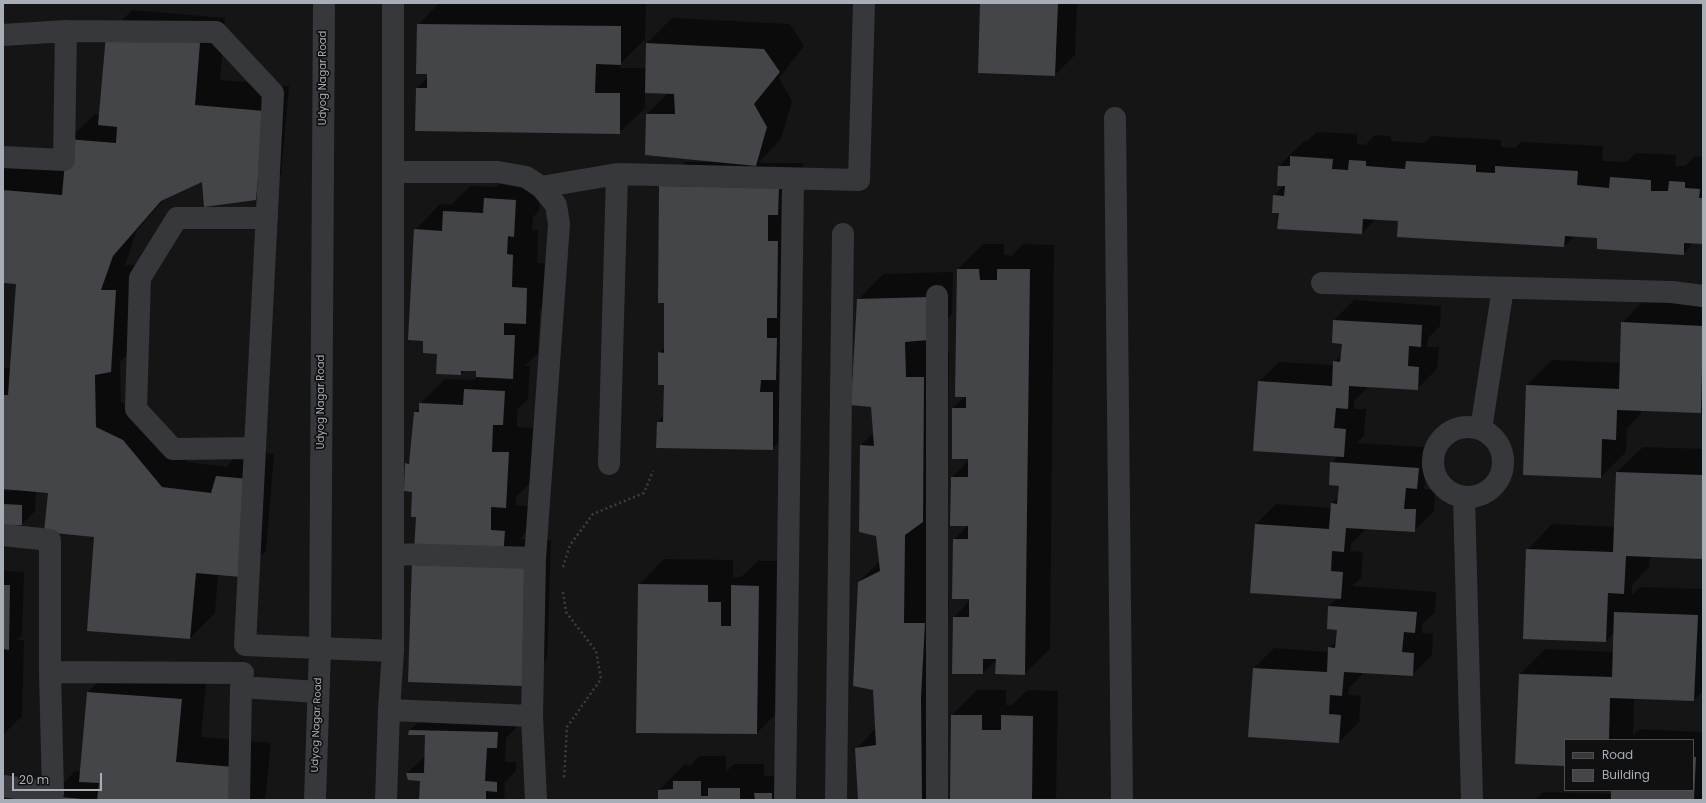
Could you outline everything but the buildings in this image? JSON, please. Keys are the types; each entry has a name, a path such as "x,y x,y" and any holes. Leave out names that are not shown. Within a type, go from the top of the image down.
{"street":[{"name":"Udyog Nagar Road","path":"315,800 320,648 324,3"},
{"path":"386,800 388,710 393,651 394,554 393,3"},
{"path":"541,187 618,174 859,180 864,3"},
{"path":"3,157 64,160 66,31"},
{"path":"3,35 66,31 216,32 273,93 246,645 242,680 239,800"},
{"path":"1115,118 1122,800"},
{"path":"393,172 498,172 526,177 541,187 556,205 559,224 535,558 532,716 536,800"},
{"path":"609,464 618,174"},
{"path":"785,800 793,179"},
{"path":"255,448 173,449 136,409 140,278 177,218 267,218"},
{"path":"836,800 843,234"},
{"path":"1322,283 1672,292 1703,296"},
{"path":"1481,429 1503,288"},
{"path":"937,296 937,800"},
{"path":"1470,426 1481,429 1491,434 1499,443 1503,454 1504,466 1500,477 1494,487 1484,494 1473,497 1464,497 1450,492 1441,485 1435,474 1433,463 1434,451 1440,440 1448,432 1458,427 1470,426"},
{"path":"1464,497 1472,800"},
{"path":"3,535 50,540 50,672 53,793 3,786"},
{"path":"394,554 535,558"},
{"path":"246,645 393,651"},
{"path":"50,672 242,680 318,692"},
{"path":"388,710 532,716"}],"path":[{"path":"563,568 570,545 593,514 644,493 653,471"},
{"path":"563,590 566,612 596,651 601,679 567,727 563,788"}]}
